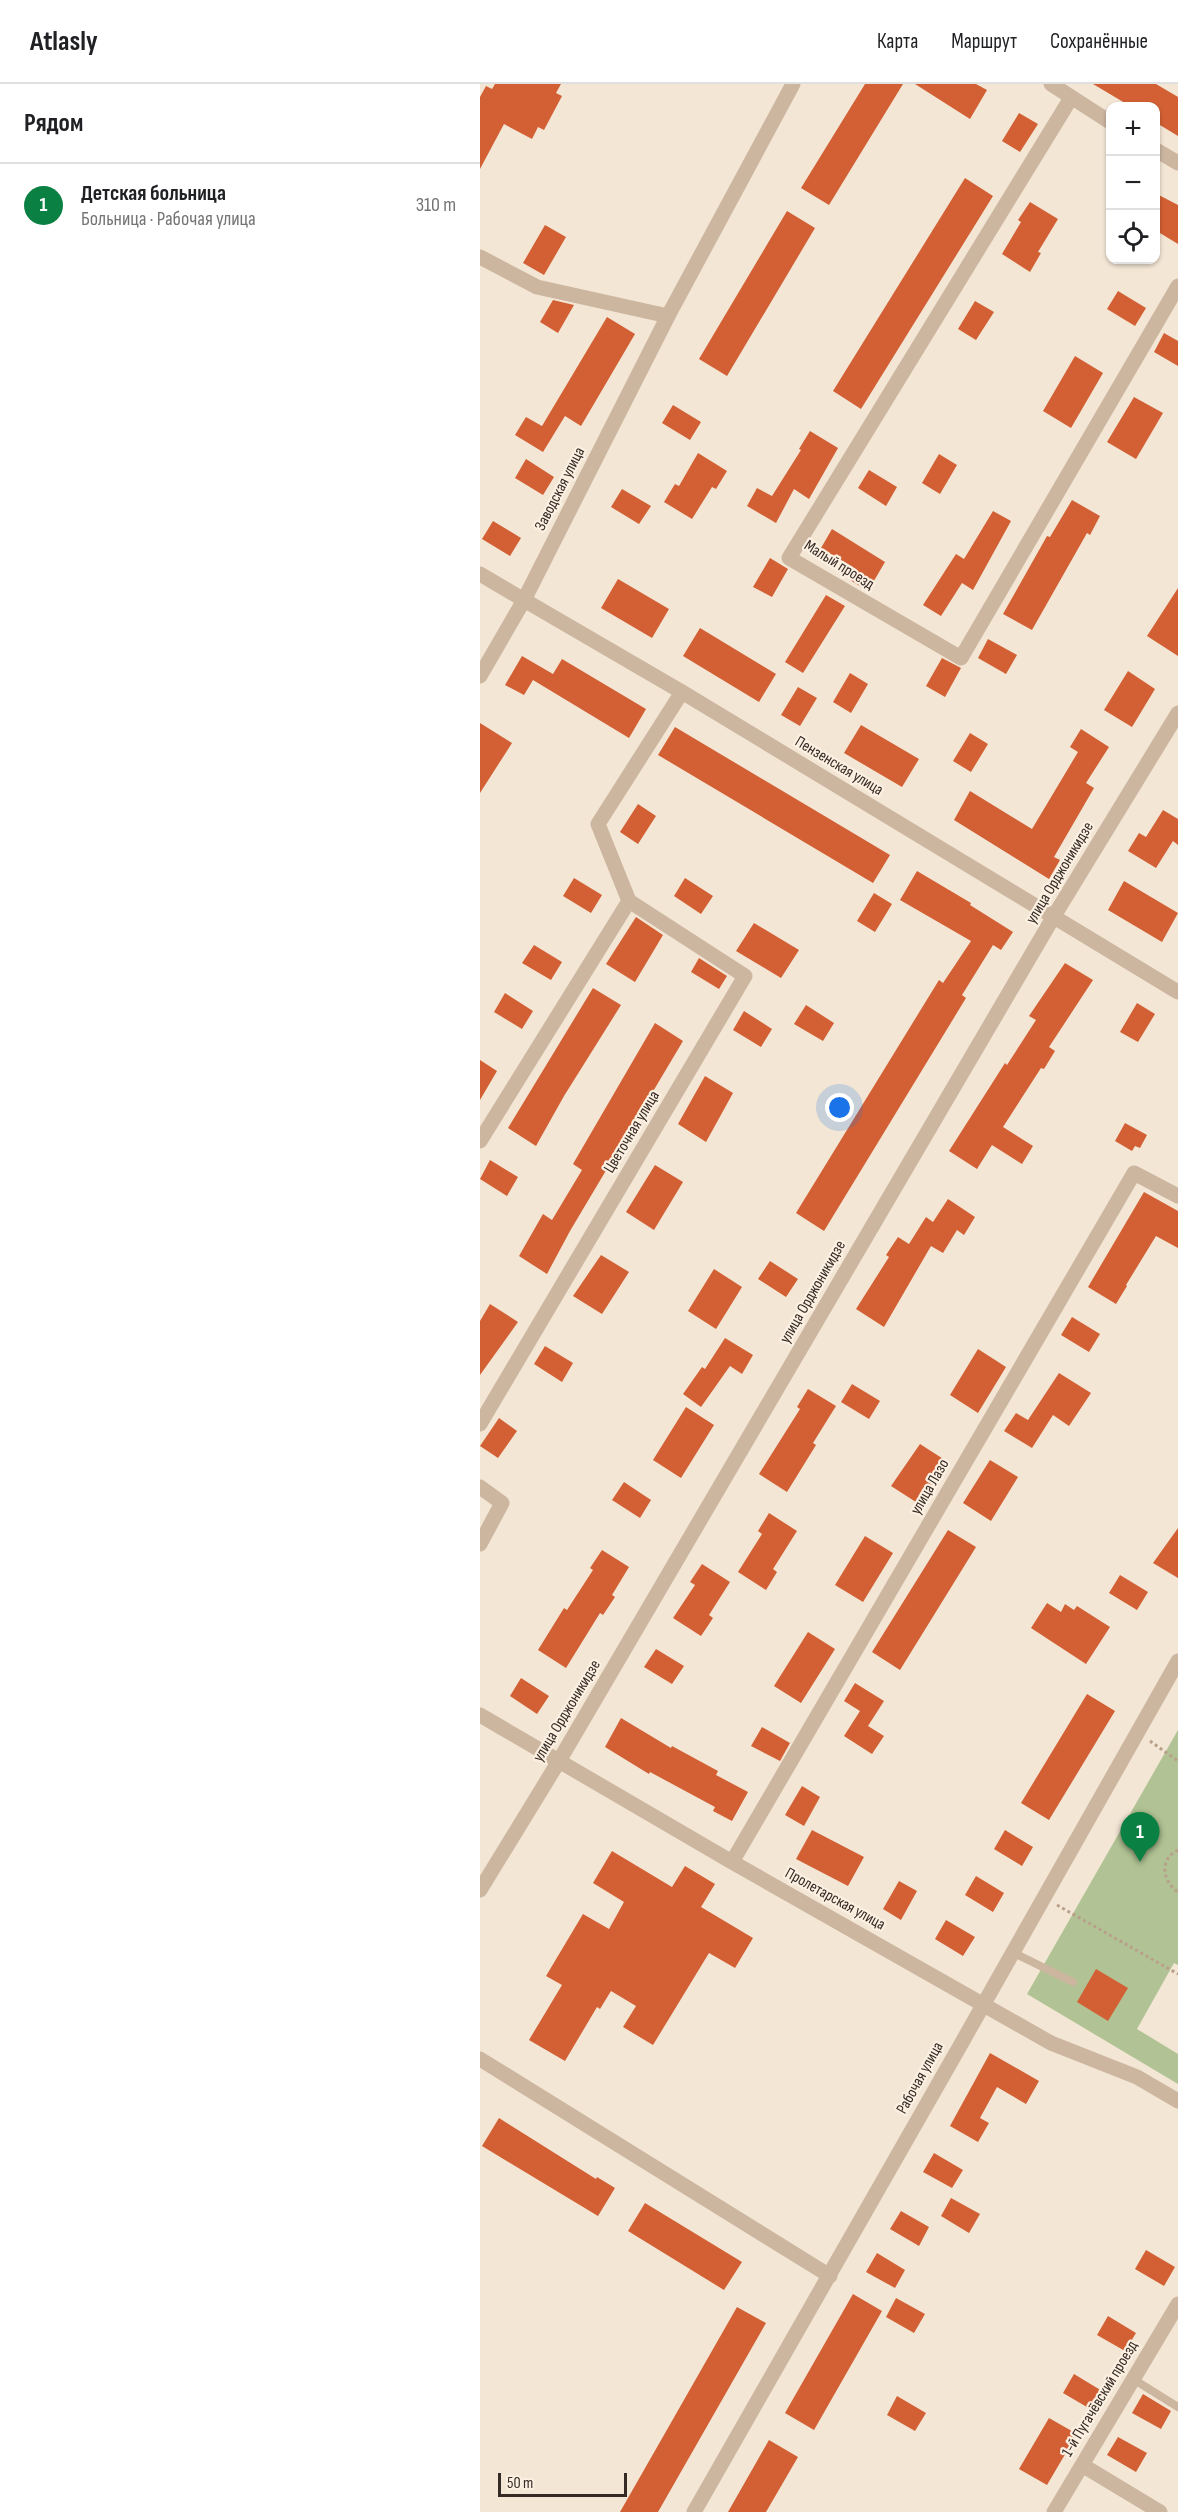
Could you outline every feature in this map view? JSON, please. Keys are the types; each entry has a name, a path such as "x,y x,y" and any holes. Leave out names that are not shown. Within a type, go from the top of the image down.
{"street":[{"name":"Заводская улица","path":"480,676 524,600 668,316 794,84"},
{"path":"1051,84 1106,120"},
{"name":"Малый проезд","path":"1071,98 789,558 961,658 1178,286"},
{"path":"1160,153 1178,164"},
{"path":"480,256 537,287 668,316"},
{"name":"Пензенская улица","path":"480,574 682,692 1178,992"},
{"path":"480,1141 629,902 598,824 682,692"},
{"name":"улица Орджоникидзе","path":"480,1890 559,1761 1054,916 1178,713"},
{"name":"Цветочная улица","path":"480,1424 745,976 629,902"},
{"name":"улица Лазо","path":"732,1862 1134,1173 1178,1196"},
{"path":"480,1487 502,1503 480,1544"},
{"name":"Рабочая улица","path":"694,2512 1178,1661"},
{"name":"Пролетарская улица","path":"480,1715 732,1862 1051,2043 1137,2077 1178,2101"},
{"path":"480,2060 830,2276"},
{"name":"1-й Пугачёвский проезд","path":"1054,2512 1178,2304"},
{"path":"1082,2465 1160,2512"}],"lane":[{"path":"1012,1952 1073,1982"},
{"path":"1133,2379 1178,2407"}],"path":[{"path":"1137,1733 1178,1761"},
{"path":"1178,1850 1167,1860 1164,1869 1169,1885 1178,1892"},
{"path":"1044,1897 1178,1974"}],"green space":[{"path":"1178,1730 1178,1965 1174,1963 1137,2029 1178,2054 1178,2084 1027,1994"}],"building":[{"path":"495,84 561,84 556,93 562,96 544,130 538,127 532,139 504,124 480,169 480,97 486,86 492,89"},
{"path":"865,84 903,84 829,205 801,188"},
{"path":"915,84 976,84 987,90 970,119"},
{"path":"1093,84 1156,84 1178,97 1178,136 1160,125 1160,102 1123,102"},
{"path":"1019,113 1038,124 1020,152 1002,141"},
{"path":"965,178 993,196 861,409 833,391"},
{"path":"1160,196 1178,205 1178,244 1160,233"},
{"path":"1030,202 1058,219 1038,252 1041,253 1030,272 1002,254 1021,222 1018,220"},
{"path":"787,211 815,228 727,376 699,359"},
{"path":"545,225 566,237 544,275 523,263"},
{"path":"1118,291 1146,308 1135,326 1107,309"},
{"path":"553,300 574,305 558,333 540,322"},
{"path":"975,301 994,312 976,340 958,329"},
{"path":"607,317 635,334 581,426 565,416 543,452 515,435 526,417 542,426"},
{"path":"1164,333 1178,341 1178,366 1154,352"},
{"path":"1075,356 1103,373 1071,428 1043,411"},
{"path":"1134,397 1163,413 1136,459 1107,442"},
{"path":"673,405 701,422 690,440 662,423"},
{"path":"810,431 838,448 809,499 794,489 776,523 747,506 757,488 772,496 801,450 799,449"},
{"path":"698,453 727,471 716,489 712,487 692,519 664,502 675,484 679,486"},
{"path":"939,454 957,465 940,494 922,483"},
{"path":"526,459 554,477 543,495 515,478"},
{"path":"869,470 897,487 886,506 858,488"},
{"path":"622,489 651,506 639,524 611,507"},
{"path":"1072,500 1100,516 1090,535 1087,533 1032,630 1003,614 1047,536 1050,537"},
{"path":"993,511 1011,521 973,590 962,583 941,616 923,605 956,554 964,559"},
{"path":"493,521 521,538 510,556 482,539"},
{"path":"832,529 885,562 868,591 850,580 856,569 821,548"},
{"path":"770,558 788,569 772,597 753,587"},
{"path":"618,579 669,609 652,638 601,608"},
{"path":"1178,588 1178,656 1147,636"},
{"path":"826,595 845,606 803,673 785,662"},
{"path":"700,628 776,674 759,702 683,656"},
{"path":"988,639 1017,655 1006,674 978,658"},
{"path":"522,656 553,674 562,659 646,709 629,738 533,680 524,695 505,685"},
{"path":"942,658 961,668 945,697 926,686"},
{"path":"1128,671 1155,689 1132,727 1104,710"},
{"path":"850,673 868,684 851,713 833,702"},
{"path":"798,687 817,698 800,726 781,715"},
{"path":"480,723 512,743 480,793"},
{"path":"861,725 919,759 902,787 844,753"},
{"path":"675,727 890,855 873,883 658,755"},
{"path":"1081,729 1109,747 1086,783 1094,788 1054,857 1060,860 1049,879 954,820 970,791 1032,829 1078,752 1070,747"},
{"path":"970,733 988,744 971,772 953,761"},
{"path":"638,804 656,816 638,844 620,832"},
{"path":"1163,810 1178,819 1178,845 1173,841 1156,868 1128,851 1139,833 1146,837"},
{"path":"917,871 971,903 970,905 1013,932 1001,950 993,945 962,995 966,998 824,1231 796,1213 939,980 943,983 971,941 900,900"},
{"path":"574,878 602,895 591,913 563,896"},
{"path":"685,878 713,896 701,914 674,896"},
{"path":"1124,881 1178,913 1162,942 1108,910"},
{"path":"874,893 892,904 875,932 857,921"},
{"path":"636,917 663,935 635,982 606,964"},
{"path":"754,923 799,950 781,978 736,951"},
{"path":"534,945 562,962 551,980 522,963"},
{"path":"699,958 727,976 719,989 691,972"},
{"path":"1065,963 1093,980 1049,1047 1055,1051 1044,1069 1041,1068 1003,1127 1033,1146 1022,1164 992,1145 977,1169 949,1151 1005,1063 1007,1065 1036,1020 1029,1016"},
{"path":"593,988 621,1005 564,1096 536,1146 508,1128"},
{"path":"505,993 533,1011 522,1029 494,1012"},
{"path":"1137,1003 1155,1014 1138,1042 1120,1032"},
{"path":"806,1005 834,1023 823,1041 794,1024"},
{"path":"744,1011 772,1029 761,1047 733,1030"},
{"path":"655,1023 683,1041 570,1231 547,1274 519,1256 543,1214 552,1220 582,1170 573,1164"},
{"path":"480,1060 497,1071 480,1100"},
{"path":"705,1076 733,1093 706,1142 678,1124"},
{"path":"1125,1123 1147,1135 1140,1148 1135,1146 1132,1151 1115,1141"},
{"path":"490,1160 518,1177 507,1196 480,1179"},
{"path":"655,1165 683,1182 654,1230 626,1212"},
{"path":"1144,1192 1178,1211 1178,1248 1156,1236 1116,1304 1088,1287"},
{"path":"948,1199 975,1217 964,1235 957,1230 943,1253 931,1246 884,1327 856,1309 889,1257 886,1255 898,1237 909,1244 926,1217 933,1222"},
{"path":"601,1255 629,1272 602,1314 573,1296"},
{"path":"770,1261 798,1279 786,1297 758,1279"},
{"path":"714,1269 742,1287 716,1329 688,1311"},
{"path":"490,1304 518,1322 480,1375 480,1321"},
{"path":"1072,1317 1100,1334 1089,1352 1061,1335"},
{"path":"725,1338 753,1355 742,1374 730,1366 701,1407 683,1394 702,1367 705,1369"},
{"path":"545,1346 573,1363 562,1382 534,1364"},
{"path":"978,1349 1006,1367 978,1413 950,1395"},
{"path":"1059,1373 1091,1393 1069,1426 1053,1415 1032,1448 1004,1431 1016,1413 1028,1420"},
{"path":"852,1384 880,1401 869,1419 841,1402"},
{"path":"808,1389 836,1406 813,1443 816,1445 787,1492 759,1474 800,1409 797,1407"},
{"path":"686,1407 714,1425 681,1478 653,1460"},
{"path":"499,1418 517,1431 498,1458 480,1446"},
{"path":"920,1444 948,1462 919,1504 891,1486"},
{"path":"990,1460 1018,1477 991,1521 963,1503"},
{"path":"624,1482 651,1500 640,1518 612,1500"},
{"path":"769,1513 797,1531 773,1569 777,1572 766,1590 738,1572 762,1534 758,1531"},
{"path":"1178,1528 1178,1578 1153,1563"},
{"path":"948,1530 976,1547 900,1670 872,1652"},
{"path":"865,1536 893,1553 863,1602 835,1585"},
{"path":"602,1550 629,1567 612,1595 615,1597 603,1615 600,1613 566,1668 538,1650 564,1608 567,1610 593,1570 590,1568"},
{"path":"702,1564 730,1582 709,1615 713,1618 701,1636 673,1618 695,1585 690,1582"},
{"path":"1120,1575 1148,1592 1137,1610 1109,1593"},
{"path":"1047,1603 1061,1612 1065,1604 1074,1610 1077,1606 1110,1627 1086,1664 1031,1628"},
{"path":"808,1632 835,1649 801,1703 774,1686"},
{"path":"656,1649 684,1666 672,1684 644,1667"},
{"path":"521,1678 549,1696 537,1714 510,1696"},
{"path":"855,1683 884,1701 868,1726 884,1736 872,1754 844,1736 860,1711 844,1701"},
{"path":"1087,1694 1115,1711 1049,1820 1021,1803"},
{"path":"621,1718 671,1748 672,1746 718,1771 716,1775 748,1792 732,1821 713,1811 715,1807 650,1772 649,1774 605,1747"},
{"path":"762,1727 790,1743 780,1761 751,1746"},
{"path":"802,1786 820,1797 804,1826 785,1815"},
{"path":"812,1830 864,1857 848,1886 796,1859"},
{"path":"1005,1830 1033,1847 1022,1866 994,1849"},
{"path":"612,1851 672,1887 685,1866 715,1884 701,1907 753,1938 735,1968 709,1953 653,2045 623,2027 636,2006 611,1991 600,2009 597,2007 565,2061 529,2040 562,1985 546,1976 583,1914 609,1929 624,1902 593,1883"},
{"path":"976,1876 1004,1893 993,1912 965,1895"},
{"path":"899,1881 917,1891 901,1920 883,1909"},
{"path":"946,1920 975,1937 963,1956 935,1939"},
{"path":"1096,1969 1128,1988 1108,2021 1077,2002"},
{"path":"990,2053 1039,2081 1026,2104 997,2087 980,2118 989,2123 978,2142 950,2126"},
{"path":"499,2118 596,2179 597,2177 615,2188 598,2216 482,2146"},
{"path":"934,2153 963,2170 952,2188 923,2172"},
{"path":"951,2198 980,2214 969,2233 941,2216"},
{"path":"645,2203 742,2262 724,2290 628,2231"},
{"path":"901,2211 929,2227 919,2246 890,2229"},
{"path":"1146,2250 1175,2267 1164,2286 1135,2269"},
{"path":"877,2253 905,2270 895,2288 866,2272"},
{"path":"853,2294 882,2311 814,2430 785,2413"},
{"path":"896,2298 925,2314 914,2333 886,2317"},
{"path":"737,2307 766,2323 658,2512 620,2512"},
{"path":"1108,2316 1136,2333 1125,2351 1097,2335"},
{"path":"1074,2374 1102,2391 1092,2410 1063,2393"},
{"path":"1143,2394 1171,2411 1161,2429 1132,2413"},
{"path":"897,2396 926,2413 915,2431 887,2415"},
{"path":"1049,2418 1077,2434 1047,2485 1019,2469"},
{"path":"1118,2437 1147,2453 1136,2472 1107,2455"},
{"path":"769,2440 798,2457 766,2512 728,2512"}],"place":[{"name":"Детская больница","path":"1140,1862"}]}
